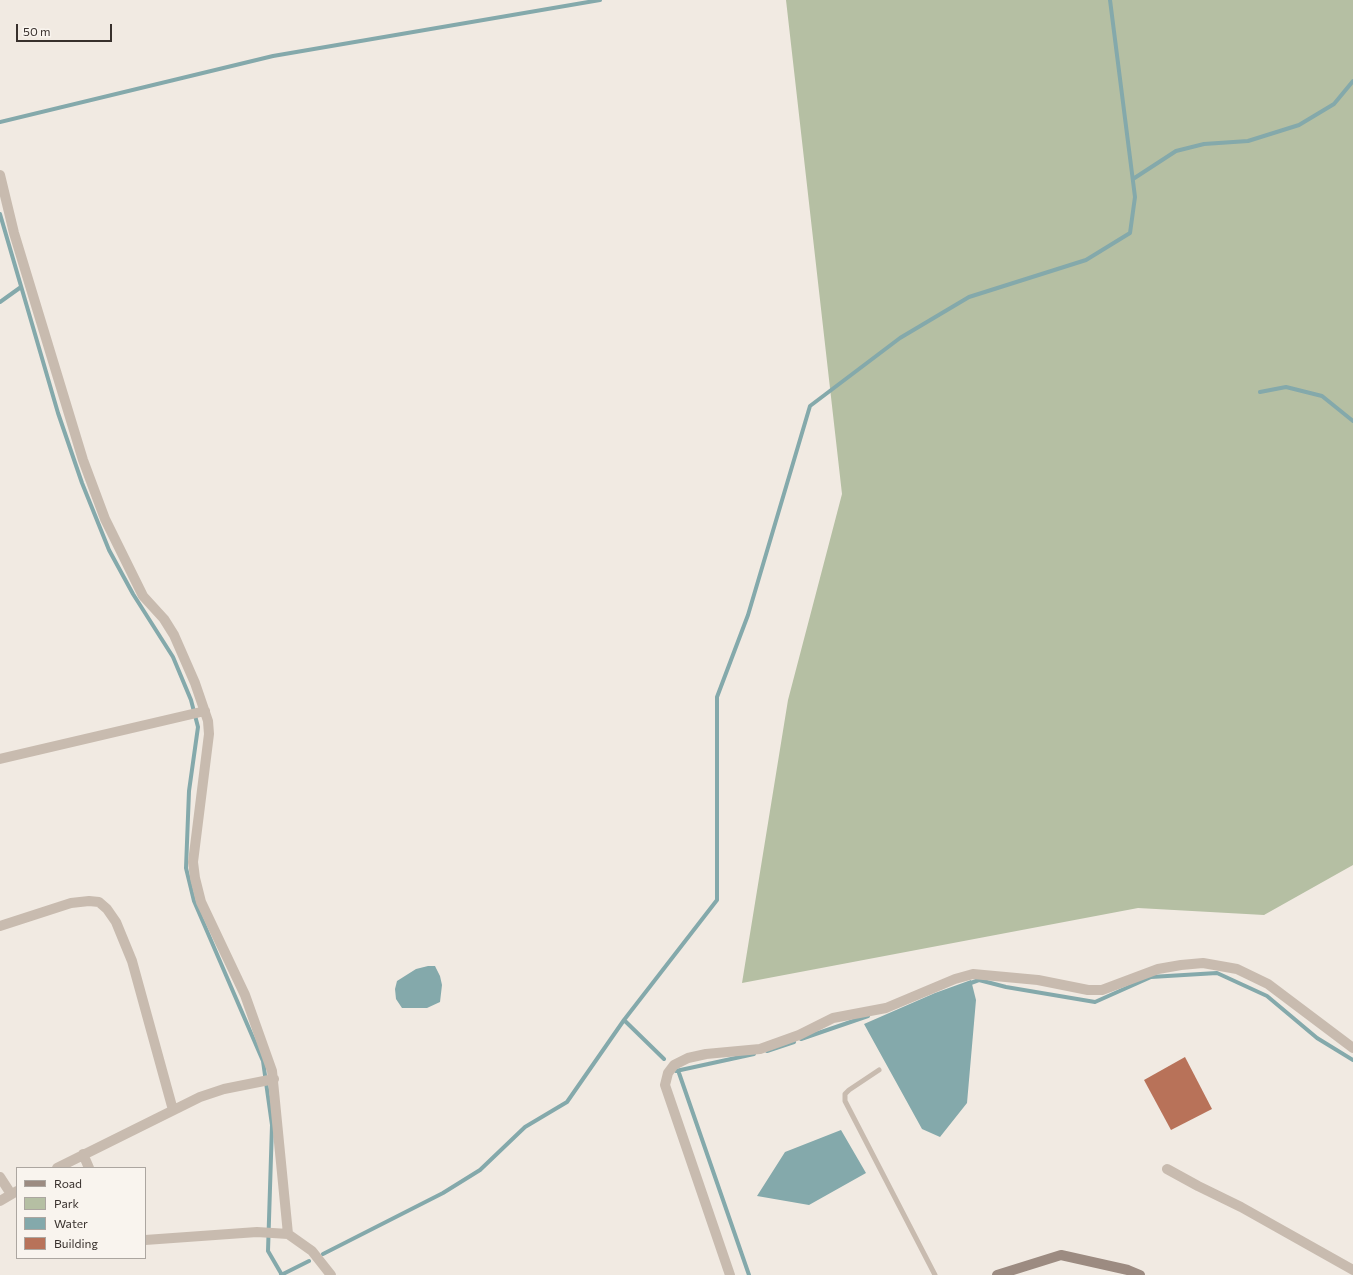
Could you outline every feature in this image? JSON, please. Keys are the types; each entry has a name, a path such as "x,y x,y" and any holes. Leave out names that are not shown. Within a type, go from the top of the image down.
{"main road":[{"path":"997,1275 1061,1255 1128,1270 1140,1275"}],"street":[{"path":"0,175 14,233 83,460 105,519 143,596 164,619 174,635 195,683 202,712 208,721 209,734 193,855 195,878 201,902 245,995 270,1079 288,1234"},
{"path":"0,759 202,712"},
{"path":"0,926 71,903 94,901 99,902 107,908 116,922 132,961 173,1110"},
{"path":"730,1275 665,1085 668,1073 674,1065 688,1058 706,1054 760,1049 798,1035 833,1018 886,1008 955,979 973,974 1038,980 1088,990 1102,990 1158,969 1203,963 1237,969 1268,984 1353,1048"},
{"path":"60,1167 200,1096 270,1079"},
{"path":"83,1154 89,1167"},
{"path":"1167,1169 1198,1186 1241,1206 1353,1270"},
{"path":"0,1177 14,1193 0,1201"},
{"path":"146,1240 257,1232 288,1234 312,1251 331,1275"}],"lane":[{"path":"879,1070 849,1090 845,1094 845,1101 935,1275"}],"green space":[{"path":"786,0 1353,0 1353,865 1264,915 1138,908 742,983 788,700 842,494"}],"water":[{"path":"435,966 440,976 442,985 440,1002 427,1008 402,1008 396,999 395,989 397,981 416,969"},
{"path":"971,980 976,1000 967,1103 940,1137 922,1129 864,1024 935,993"},
{"path":"841,1130 866,1173 809,1205 757,1196 785,1152"}],"building":[{"path":"1185,1057 1212,1109 1171,1130 1144,1080"}],"waterway":[{"path":"0,122 273,56 600,0"},
{"path":"323,1254 443,1193 480,1170 525,1127 567,1102 624,1020 717,900 717,697 748,615 810,406 900,338 969,297 1086,260 1130,233 1135,197 1110,0"},
{"path":"1133,179 1176,151 1204,144 1248,141 1299,125 1334,104 1353,81"},
{"path":"0,214 58,413 82,483 109,550 133,594 173,657 191,700 198,727 189,791 186,868 194,901 263,1061 272,1125 268,1251 282,1275"},
{"path":"0,302 21,287"},
{"path":"1260,392 1286,387 1322,396 1353,421"},
{"path":"968,984 979,980 1006,987 1095,1002 1151,977 1217,973 1267,996 1317,1038 1353,1060"},
{"path":"801,1039 868,1016"},
{"path":"624,1020 664,1059"},
{"path":"767,1051 794,1042"},
{"path":"676,1071 754,1054"},
{"path":"679,1073 749,1275"},
{"path":"281,1275 309,1261"}]}
